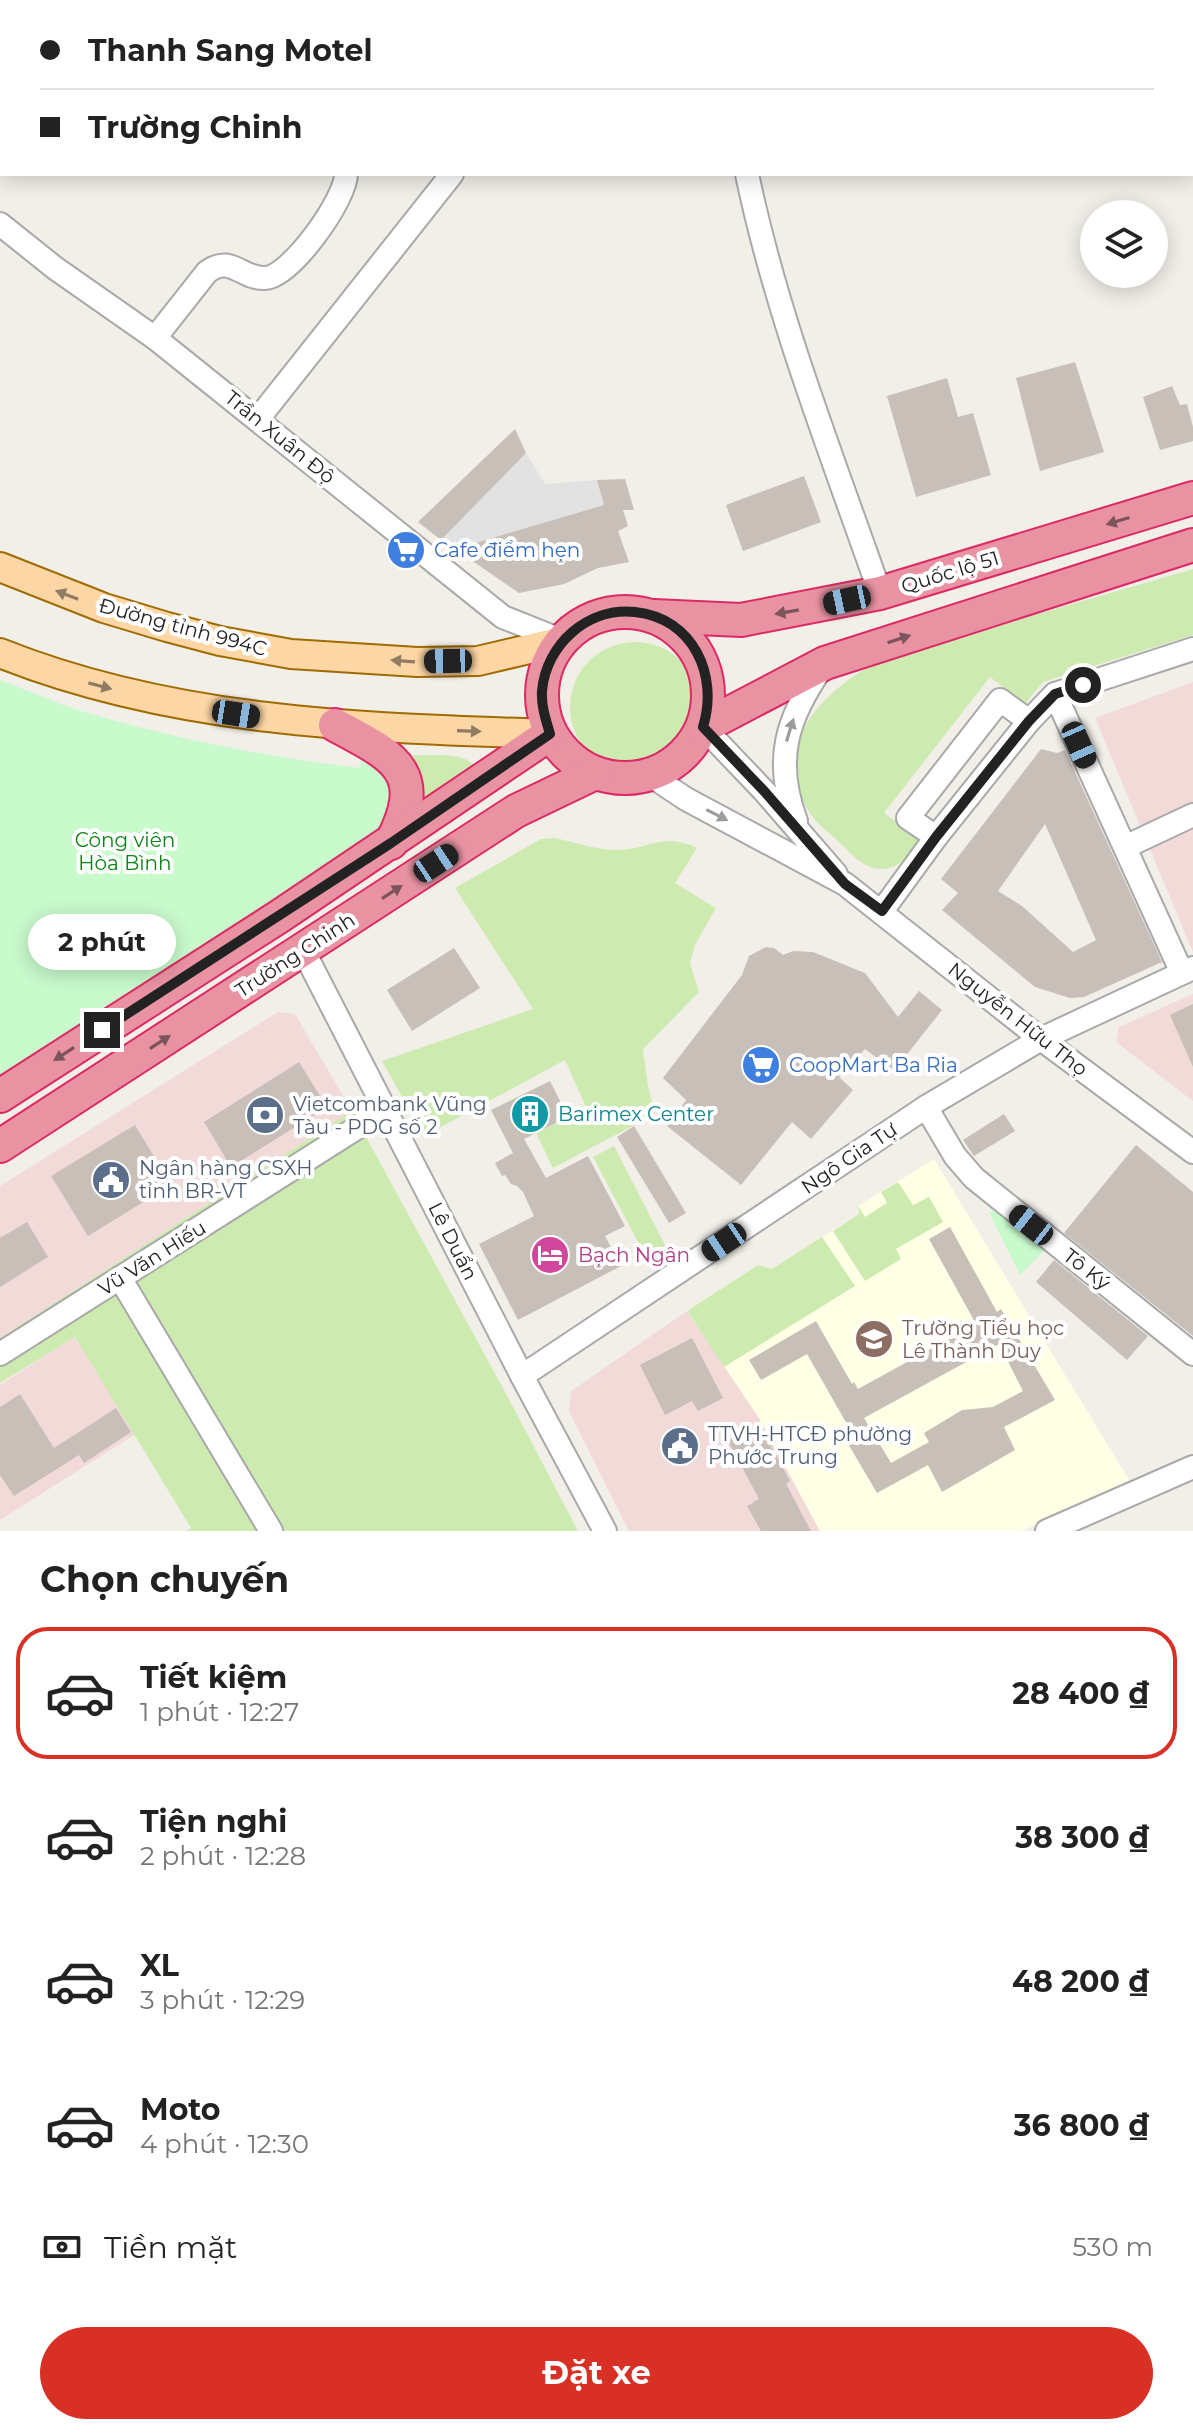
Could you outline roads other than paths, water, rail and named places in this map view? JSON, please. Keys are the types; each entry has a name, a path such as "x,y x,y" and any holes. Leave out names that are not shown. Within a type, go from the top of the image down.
{"highway":[{"name":"Quốc lộ 51","path":"654,616 741,620 880,593 1193,498"},
{"path":"703,727 825,663 1193,545"},
{"path":"615,612 654,616 683,634 702,661 709,694 703,727 682,757 650,775 613,778 595,773 562,750 550,734 542,695 544,675 563,641 577,627 595,617 615,612"},
{"path":"335,725 383,751 399,766 408,789 404,817 391,843"},
{"name":"Trường Chinh","path":"0,1096 391,843 550,734"},
{"name":"Trường Chinh","path":"0,1146 516,811 595,773"}],"main road":[{"name":"Đường tỉnh 994C","path":"0,567 104,608 167,627 220,641 291,654 417,662 478,661 563,641"},
{"path":"0,653 72,679 147,699 257,717 335,725 550,734"}],"street":[{"path":"155,338 207,272 216,265 227,265 262,279 272,277 291,264 332,211 342,193 346,176"},
{"path":"258,419 450,176"},
{"path":"747,176 774,286 807,389 880,593"},
{"name":"Trần Xuân Độ","path":"0,224 55,268 155,338 503,617 563,641"},
{"path":"882,911 936,837 1029,721 1055,694 1193,649"},
{"path":"801,833 788,800 784,773 786,741 797,707 825,663"},
{"path":"1055,694 1125,847 1187,970"},
{"path":"936,837 908,818 1000,700 1029,721"},
{"name":"Nguyễn Hữu Thọ","path":"703,727 845,884"},
{"name":"Nguyễn Hữu Thọ","path":"650,775 686,799 845,884 1041,1039 1193,1152"},
{"path":"1125,847 1193,815"},
{"name":"Lê Duẩn","path":"303,950 605,1531"},
{"name":"Ngô Gia Tự","path":"522,1376 926,1107 1041,1039 1187,970"},
{"name":"Tô Ký","path":"926,1107 955,1156 974,1178 1193,1354"},
{"name":"Vũ Văn Hiếu","path":"0,1354 385,1110"},
{"path":"120,1278 271,1531"},
{"path":"1047,1531 1193,1467"}],"place":[{"name":"Cafe điểm hẹn","path":"406,550"},
{"name":"CoopMart Ba Ria","path":"761,1065"},
{"name":"Barimex Center","path":"530,1114"},
{"name":"Vietcombank Vũng Tàu - PDG số 2","path":"265,1115"},
{"name":"Ngân hàng CSXH tỉnh BR-VT","path":"111,1180"},
{"name":"Bạch Ngân","path":"550,1255"},
{"name":"Trường Tiểu học Lê Thành Duy","path":"874,1339"},
{"name":"TTVH-HTCĐ phường Phước Trung","path":"680,1446"}],"park label":[{"name":"Công viên Hòa Bình","path":"125,852"}]}
